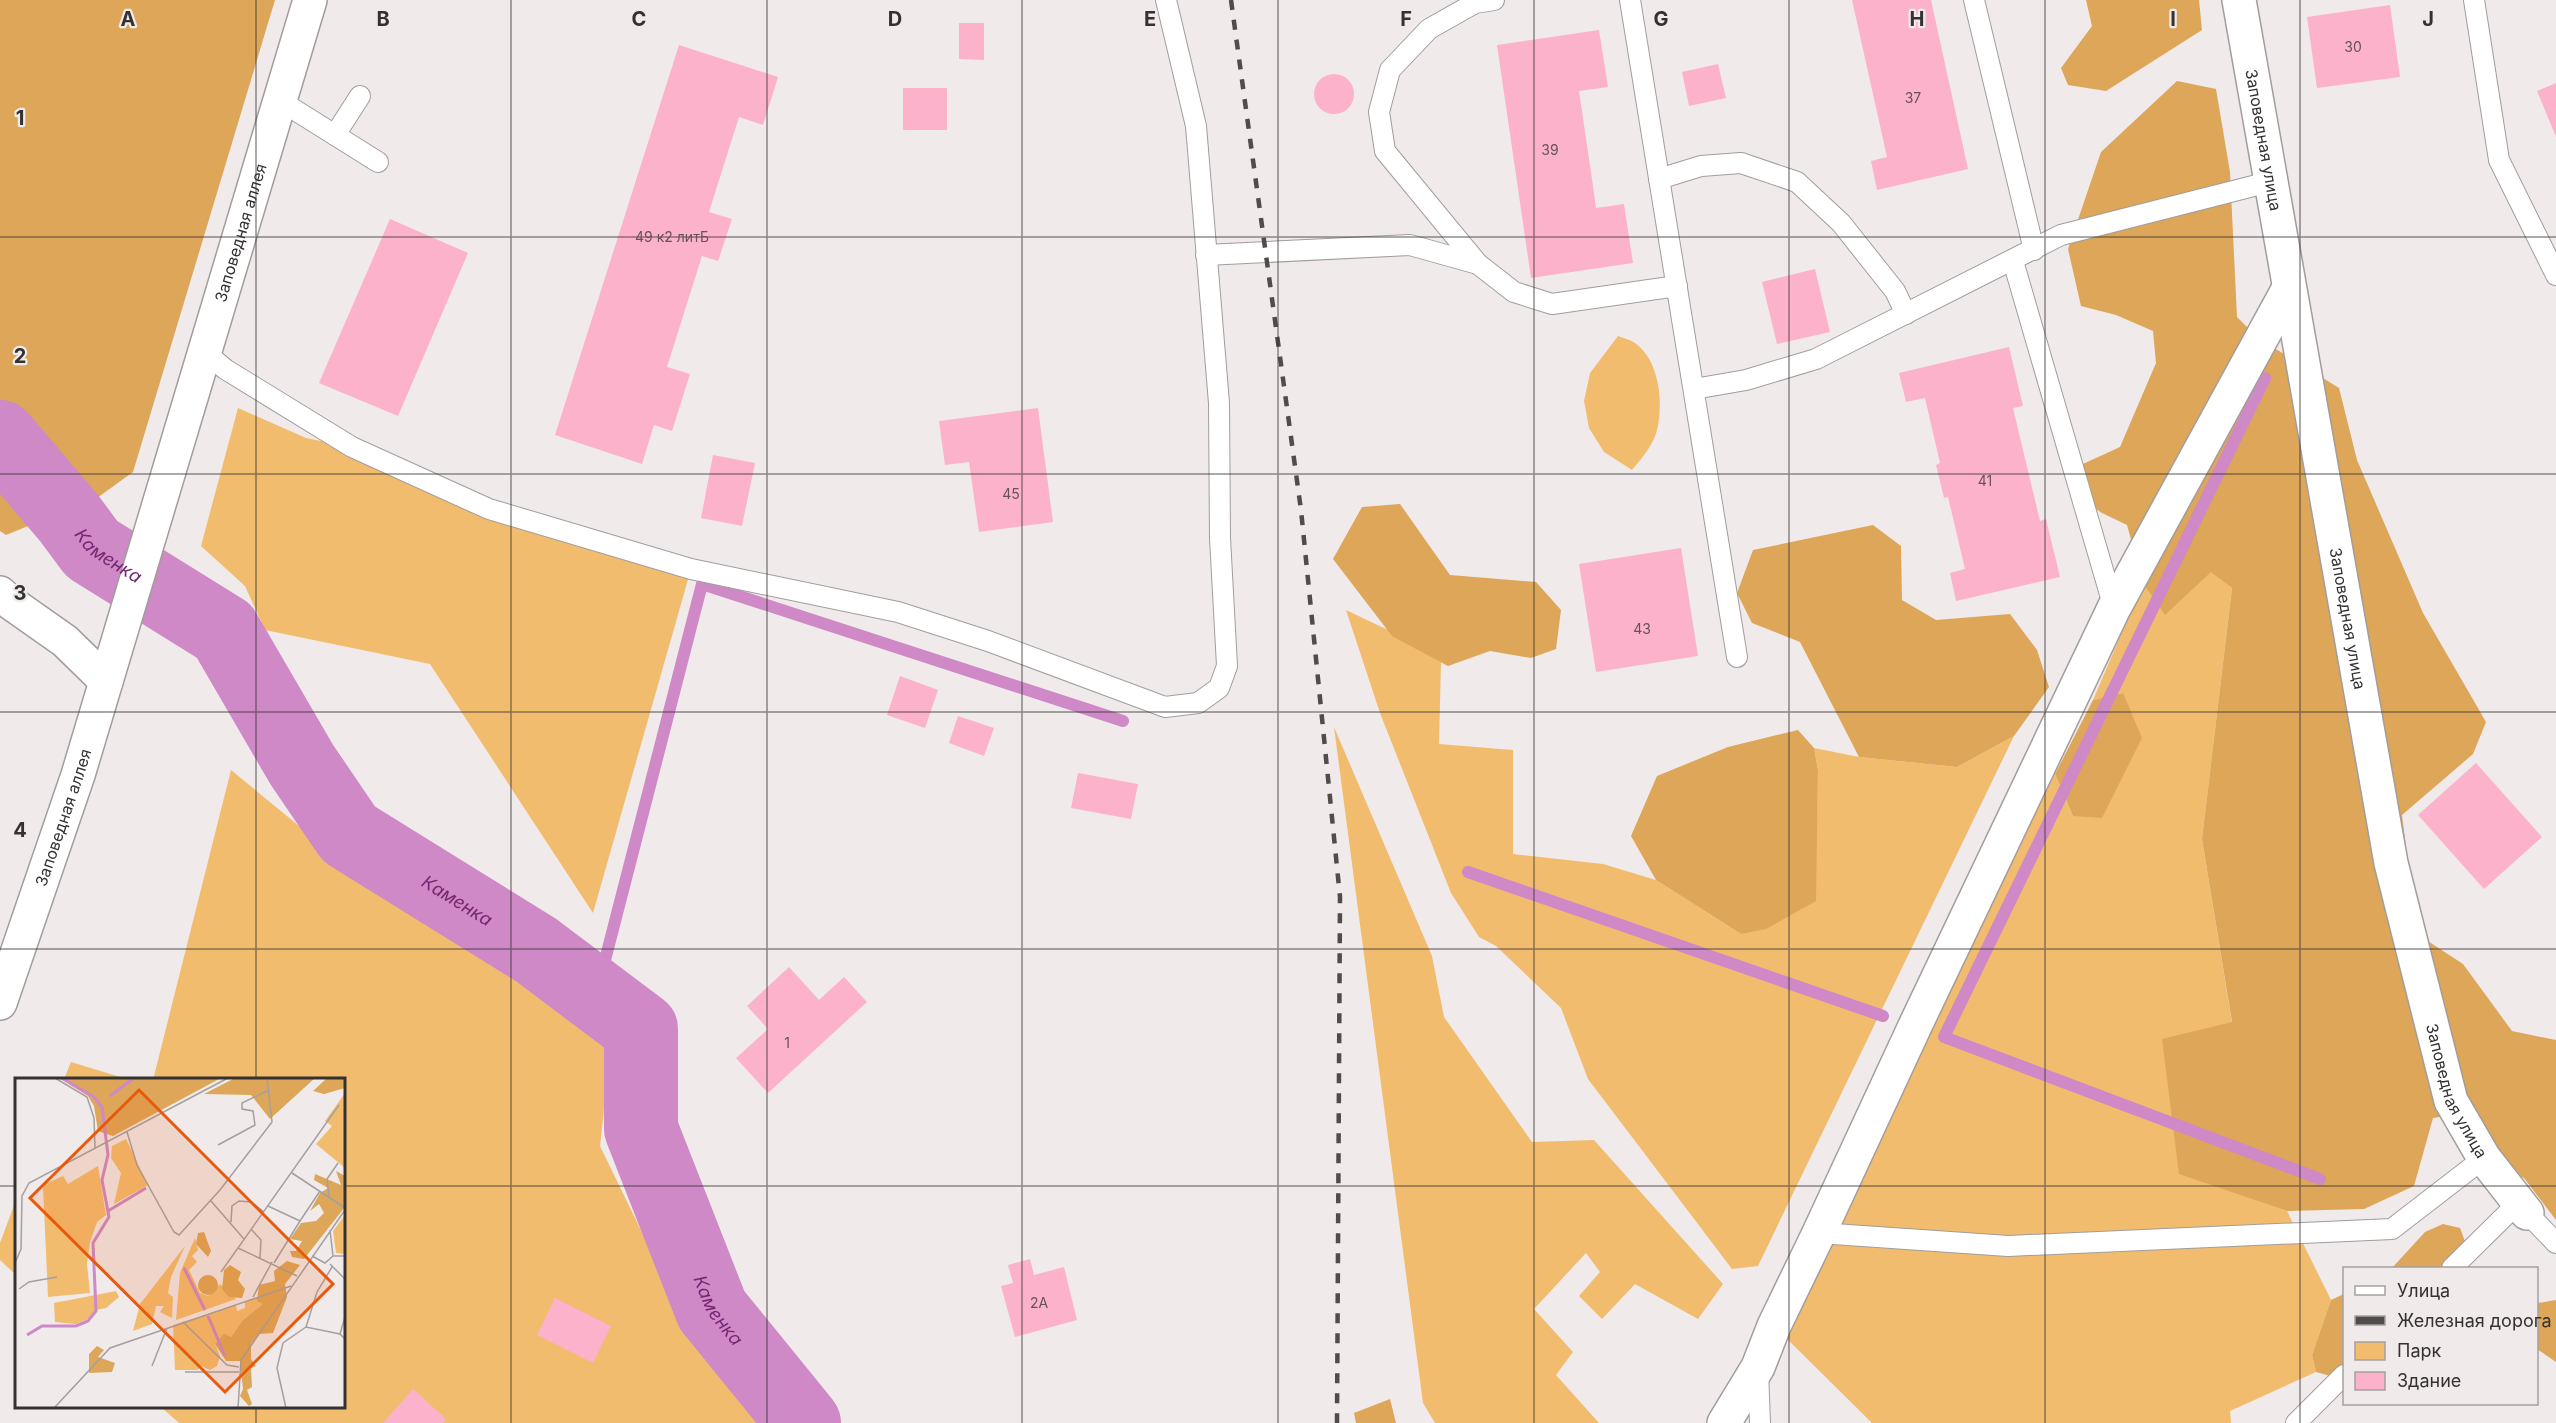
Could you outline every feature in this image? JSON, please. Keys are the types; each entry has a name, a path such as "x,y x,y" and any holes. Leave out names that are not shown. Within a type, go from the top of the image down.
{"street":[{"name":"Заповедная аллея","path":"0,1003 78,775 310,0"},
{"name":"Заповедная улица","path":"2239,0 2391,863 2451,1101 2484,1158 2523,1208"},
{"path":"1724,1423 1758,1367 1774,1326 1914,1026 2114,608 2289,288"},
{"path":"0,592 10,603 64,641 106,681"}],"lane":[{"path":"205,352 225,369 352,447 489,508 691,569 897,612 988,642 1166,707 1198,703 1219,688 1227,666 1220,538 1219,403 1196,126 1166,0"},
{"path":"1494,0 1475,3 1429,29 1390,70 1379,112 1385,151 1478,264 1514,292 1552,304 1677,286"},
{"path":"1630,0 1737,657"},
{"path":"1974,0 2034,250"},
{"path":"2474,0 2499,160 2556,275"},
{"path":"335,135 360,96"},
{"path":"279,100 378,162"},
{"path":"1659,179 1701,166 1741,163 1797,182 1841,223 1895,291 1906,314"},
{"path":"1694,389 1746,380 1816,359 2061,235 2270,182"},
{"path":"1206,255 1410,245 1478,264"},
{"path":"2013,261 2114,608"},
{"path":"1819,1233 2008,1246 2392,1229 2484,1158"},
{"path":"2454,1267 2523,1208 2556,1243"},
{"path":"1758,1367 1760,1423"},
{"path":"2296,1423 2343,1376"}],"green space":[{"path":"1618,336 1633,342 1643,350 1654,370 1659,393 1659,416 1654,438 1648,450 1632,470 1604,452 1589,428 1584,401 1590,373"},
{"path":"238,408 306,438 352,447 489,509 691,569 593,913 430,664 265,630 245,586 201,546"},
{"path":"2211,571 2232,588 2202,839 2232,1023 2179,1173 2287,1211 2331,1300 2312,1355 2316,1372 2230,1411 2231,1423 1872,1423 1774,1326 1915,1026 2055,774 2073,816 2123,693 2093,700 2143,583"},
{"path":"1346,610 1388,630 1441,662 1439,744 1513,750 1513,854 1603,864 1656,880 1741,934 1817,819 1818,770 1814,748 1859,757 1957,767 2014,736 1758,1266 1732,1269 1588,1079 1561,1008 1496,946 1479,937 1451,893 1380,713"},
{"path":"1334,727 1432,956 1444,1017 1532,1142 1594,1140 1723,1284 1698,1319 1635,1284 1602,1319 1579,1296 1600,1272 1586,1253 1534,1309 1573,1352 1556,1375 1599,1423 1435,1423 1423,1403"},
{"path":"231,770 326,848 528,976 611,1044 600,1146 684,1319 761,1423 179,1423 162,1408 345,1408 345,1078 154,1078"},
{"path":"71,1062 124,1078 64,1078"},
{"path":"15,1203 15,1274 0,1260 0,1243"}],"shaded area":[{"path":"0,0 275,0 133,472 97,498 6,535 0,531"},
{"path":"2086,0 2199,0 2202,30 2106,91 2068,85 2061,68 2092,26"},
{"path":"2177,81 2216,89 2230,172 2237,317 2258,338 2339,388 2357,460 2423,613 2486,722 2473,754 2402,815 2417,934 2463,964 2512,1031 2556,1040 2556,1220 2524,1178 2491,1165 2452,1115 2433,1118 2414,1186 2364,1209 2287,1211 2179,1174 2162,1039 2232,1022 2202,839 2232,588 2211,572 2165,615 2143,583 2127,525 2102,513 2078,497 2072,469 2120,447 2156,363 2153,331 2116,315 2081,306 2068,249 2101,152"},
{"path":"1400,504 1450,575 1536,582 1561,610 1556,649 1531,658 1490,651 1448,666 1392,636 1333,559 1362,507"},
{"path":"1873,525 1901,546 1902,600 1936,620 2010,614 2037,650 2049,687 2014,736 1957,767 1859,757 1800,642 1752,623 1737,593 1753,550"},
{"path":"2123,693 2142,738 2102,818 2073,816 2055,774 2093,700"},
{"path":"1798,730 1814,748 1818,770 1816,901 1766,929 1741,934 1656,880 1631,836 1657,776 1728,747"},
{"path":"2443,1224 2460,1228 2467,1247 2447,1267 2393,1267 2425,1232"},
{"path":"2343,1294 2343,1368 2334,1377 2316,1372 2312,1355 2331,1300"},
{"path":"2556,1300 2556,1362 2538,1350 2538,1303"},
{"path":"1390,1399 1396,1423 1356,1423 1354,1413"}],"building":[{"path":"1852,0 1931,0 1968,169 1877,190 1871,161 1887,157"},
{"path":"2390,5 2400,77 2317,88 2307,17"},
{"path":"959,23 984,23 984,60 959,59"},
{"path":"1599,30 1608,87 1579,91 1596,208 1624,204 1633,263 1531,278 1497,45"},
{"path":"679,45 778,77 763,125 739,117 709,212 732,219 718,261 702,256 667,367 690,374 672,431 654,425 642,464 555,435"},
{"path":"1718,64 1726,98 1689,106 1682,72"},
{"path":"1334,74 1348,80 1354,94 1348,108 1334,114 1320,108 1314,94 1320,80"},
{"path":"2556,83 2556,137 2537,91"},
{"path":"903,88 947,88 947,130 903,130"},
{"path":"390,219 468,253 398,416 319,383"},
{"path":"1815,269 1830,332 1777,344 1762,282"},
{"path":"2009,347 2023,406 2013,408 2040,521 2046,519 2060,577 1956,601 1950,573 1965,569 1948,497 1944,498 1936,465 1940,463 1925,398 1906,402 1899,373"},
{"path":"1038,408 1053,522 979,532 969,462 945,465 939,421"},
{"path":"713,455 755,463 742,526 701,518"},
{"path":"1681,548 1698,656 1596,672 1579,564"},
{"path":"900,676 938,690 925,728 887,715"},
{"path":"958,716 994,728 984,756 949,743"},
{"path":"2476,763 2542,837 2484,889 2418,815"},
{"path":"1078,773 1138,784 1131,819 1071,808"},
{"path":"789,967 819,1000 844,977 867,1002 768,1093 736,1058 768,1029 747,1006"},
{"path":"1030,1259 1034,1275 1064,1267 1077,1320 1015,1337 1001,1286 1013,1283 1008,1265"},
{"path":"555,1298 611,1326 593,1363 537,1335"},
{"path":"413,1389 446,1419 443,1423 383,1423"}],"waterway":[{"path":"2265,378 1944,1037 2320,1179"},
{"name":"Каменка","path":"0,437 69,518 92,549 224,631 302,765 349,834 536,950 641,1029 641,1129 712,1310 804,1423"},
{"path":"596,995 702,584 1123,721"},
{"path":"1468,872 1883,1016"}],"railway":[{"path":"1231,0 1301,510 1340,897 1337,1423"}]}
